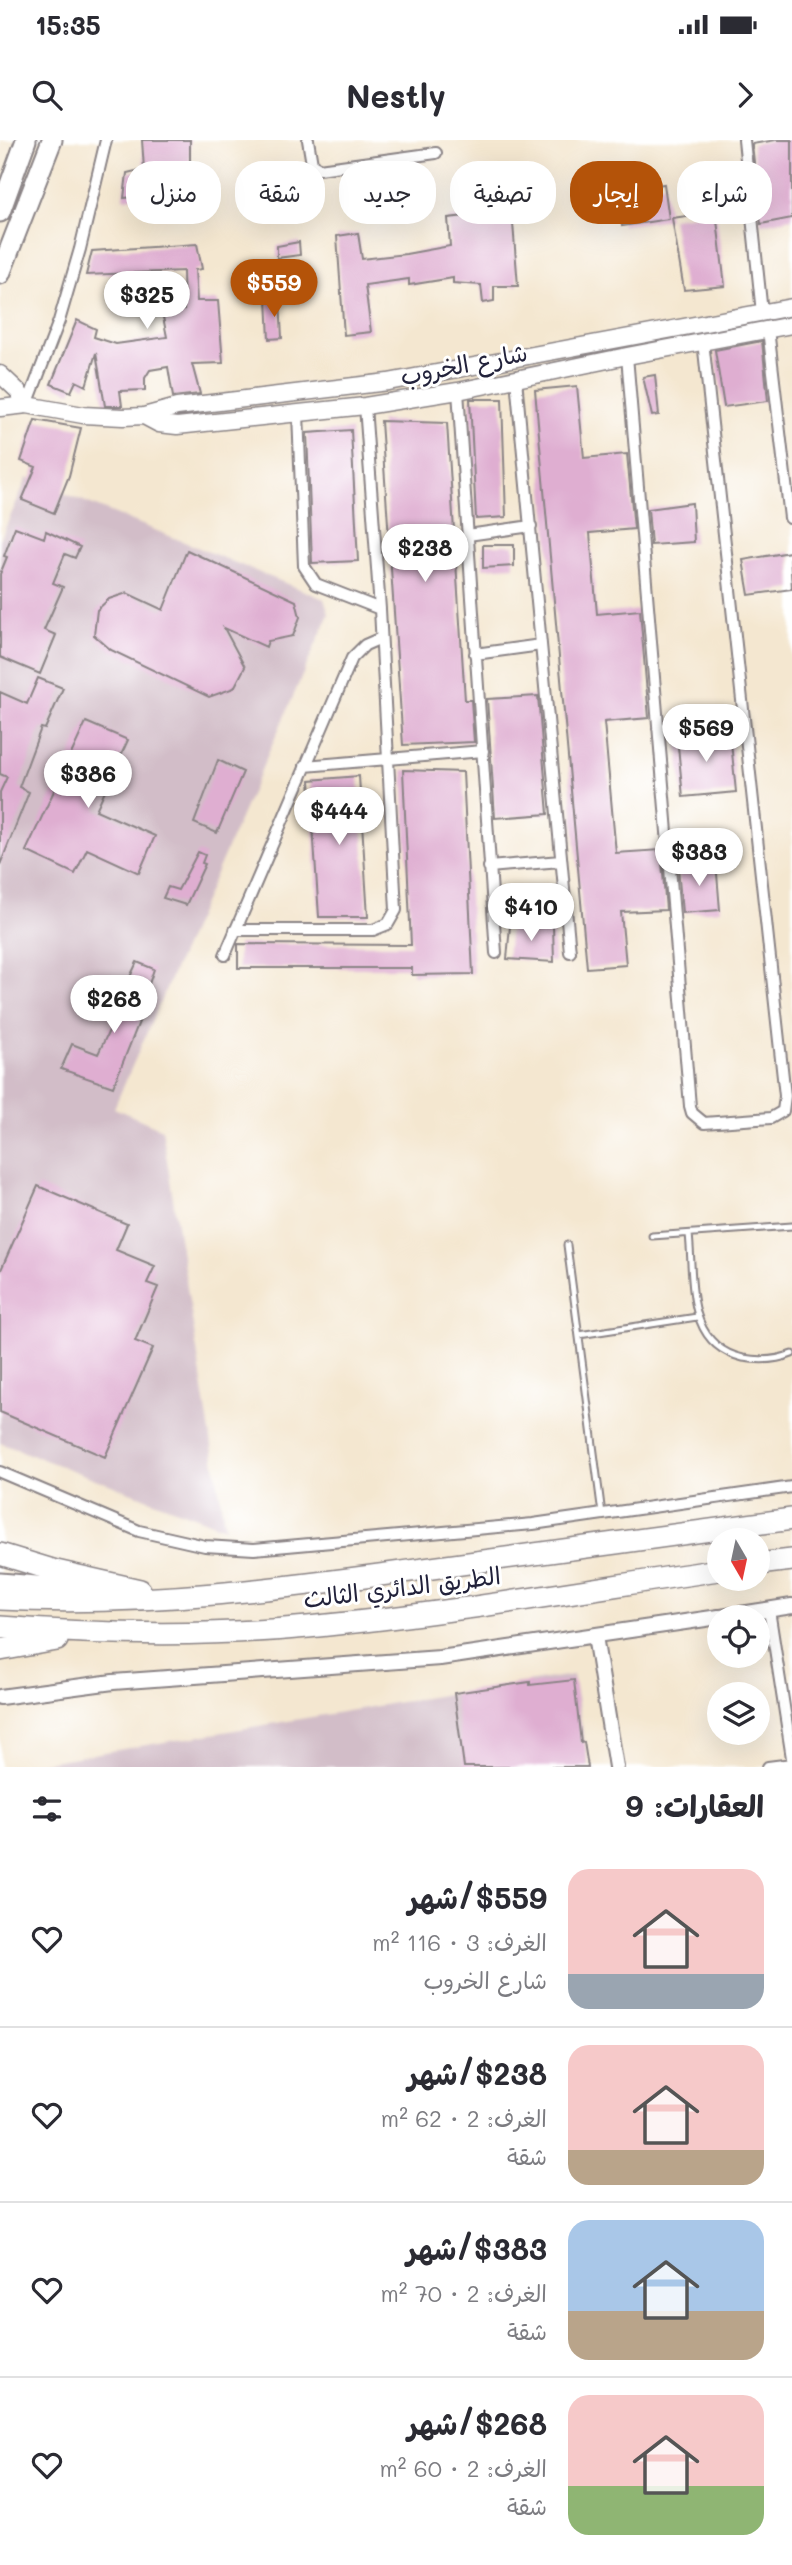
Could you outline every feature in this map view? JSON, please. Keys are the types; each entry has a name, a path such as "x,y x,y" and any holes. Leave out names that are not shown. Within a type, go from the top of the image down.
{"highway":[{"path":"0,212 26,140"},
{"path":"0,274 52,140"},
{"name":"الطريق الدائري الثالث","path":"0,1599 173,1597 304,1586 792,1519"},
{"path":"0,1554 56,1571 173,1597"},
{"path":"770,1563 792,1560"},
{"name":"الطريق الدائري الثالث","path":"0,1637 161,1634 307,1627 707,1572"},
{"name":"الطريق الدائري الثالث","path":"0,1583 173,1597"},
{"name":"الطريق الدائري الثالث","path":"0,1627 90,1634"},
{"path":"0,1650 90,1634"}],"main road":[{"name":"شارع الخروب","path":"2,413 27,405 83,415 145,416 177,407 388,382 792,307"},
{"name":"شارع الخروب","path":"145,416 159,424 177,426 365,406 458,391 792,325"},
{"path":"0,374 27,405"},
{"path":"388,382 391,402"}],"street":[{"path":"27,405 59,321 106,140"},
{"path":"308,140 312,163 319,169 436,153"},
{"path":"744,140 762,313"},
{"path":"768,329 790,518"},
{"path":"627,356 692,1113 704,1123 771,1118 783,1111 785,1096 703,341"},
{"path":"516,379 570,952"},
{"path":"458,391 496,953"},
{"path":"235,930 373,930 388,924 396,910 382,638 365,406"},
{"path":"298,413 304,566 317,584 380,609"},
{"path":"468,535 531,526"},
{"path":"225,955 352,658 365,645 382,638"},
{"path":"475,654 541,645"},
{"path":"658,729 744,720"},
{"path":"305,766 483,751"},
{"path":"489,867 561,861"},
{"path":"0,1472 139,1531 182,1543 229,1548 285,1547 533,1524 792,1487"},
{"path":"770,1610 792,1606"},
{"path":"770,1616 792,1758"},
{"path":"0,1697 127,1681 440,1657 707,1619"},
{"path":"595,1636 616,1767"},
{"path":"768,1767 792,1764"}],"lane":[{"path":"652,1236 792,1226"},
{"path":"689,1234 697,1317 708,1339 717,1347 739,1357 763,1360 792,1354"},
{"path":"567,1245 602,1514"},
{"path":"579,1335 697,1317"}],"shaded area":[{"path":"27,478 324,599 329,614 114,1108 162,1129 225,1528 0,1443 0,540"},
{"path":"573,1675 589,1767 17,1767 454,1693"}],"building":[{"path":"142,140 190,140 190,161 143,161"},
{"path":"792,140 792,218 772,222 772,161 754,161 752,144"},
{"path":"663,184 669,219 663,220"},
{"path":"677,217 677,224 717,224 725,286 684,290 672,218"},
{"path":"448,218 450,224 513,224 518,286 494,286 494,301 483,303 481,285 453,283 453,278 409,285 409,279 365,285 371,332 344,335 337,236 358,233 362,259 406,254 450,246"},
{"path":"299,242 300,255 277,258 277,246"},
{"path":"197,244 202,269 195,270 197,301 218,301 223,363 192,364 200,394 173,397 168,367 150,370 145,378 145,390 120,391 122,406 105,406 96,353 86,386 76,381 71,392 51,384 77,320 96,329 94,337 116,344 167,337 162,312 184,310 183,271 86,275 92,251"},
{"path":"267,299 280,300 282,338 269,339"},
{"path":"762,341 768,401 724,407 715,350"},
{"path":"655,375 659,415 652,416 643,377"},
{"path":"577,386 584,458 627,454 634,529 590,533 597,614 640,610 649,718 604,722 616,853 661,850 666,910 621,912 626,965 587,968 535,390"},
{"path":"470,399 502,399 506,517 476,519"},
{"path":"35,420 81,428 69,476 54,513 22,500 36,467 21,461"},
{"path":"381,421 447,423 465,700 471,700 474,742 403,745"},
{"path":"351,430 358,561 312,563 307,433"},
{"path":"692,503 694,542 651,545 648,509"},
{"path":"15,527 44,538 46,531 80,547 75,558 65,554 53,583 63,587 44,630 56,635 40,674 0,657 0,574"},
{"path":"483,545 514,545 514,566 483,568"},
{"path":"187,550 296,601 300,617 293,636 268,641 266,647 224,628 245,667 234,688 209,697 111,650 94,635 97,610 109,599 127,593 163,610"},
{"path":"790,552 792,589 749,595 743,560"},
{"path":"38,678 63,688 45,729 41,728 19,787 29,792 0,865 0,792 7,777 0,774 0,692 27,704"},
{"path":"538,696 548,814 495,818 487,699"},
{"path":"86,722 128,740 96,810 155,836 139,873 87,849 75,874 26,851"},
{"path":"730,732 736,792 683,797 677,736"},
{"path":"218,760 243,772 217,833 194,823"},
{"path":"403,770 463,772 473,974 412,975 412,968 238,968 238,944 411,945"},
{"path":"359,776 368,917 319,917 310,780"},
{"path":"198,852 205,855 202,863 205,864 186,905 163,898 168,887 178,890"},
{"path":"716,862 720,910 682,913 678,867"},
{"path":"553,925 554,962 507,959 510,926"},
{"path":"137,962 154,969 147,990 151,992 113,1087 61,1069 72,1044 98,1054 133,980 129,979"},
{"path":"38,1186 127,1224 116,1250 155,1266 147,1283 158,1287 135,1341 153,1348 105,1457 0,1412 0,1272"},
{"path":"574,1680 581,1743 584,1742 588,1767 464,1767 454,1693 530,1682 530,1685"}]}
